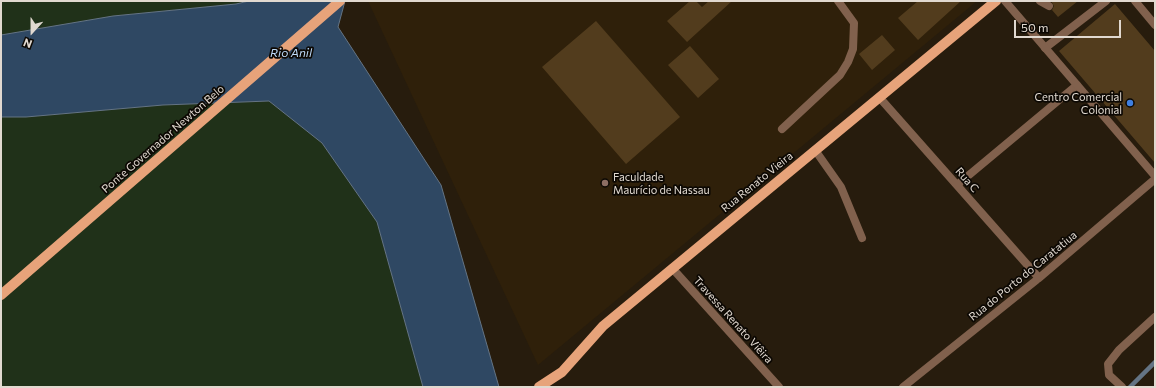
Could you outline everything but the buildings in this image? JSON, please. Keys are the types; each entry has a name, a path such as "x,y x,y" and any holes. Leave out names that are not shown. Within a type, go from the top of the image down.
{"main road":[{"name":"Ponte Governador Newton Belo","path":"1,295 340,1"},
{"name":"Rua Renato Vieira","path":"539,387 562,372 603,326 996,1"}],"street":[{"path":"782,129 840,75 848,62 853,49 854,23 838,1"},
{"path":"1005,1 1155,177"},
{"path":"1040,1 1049,6"},
{"path":"1044,48 1106,1"},
{"path":"1135,1 1155,25"},
{"path":"957,185 1077,85"},
{"name":"Rua C","path":"879,97 1039,278"},
{"path":"815,150 841,187 862,238"},
{"name":"Rua do Porto do Caratatiua","path":"903,387 1039,278 1155,177"},
{"name":"Travessa Renato Viêira","path":"672,268 779,387"},
{"path":"1119,385 1109,375 1108,364 1119,350 1155,317"}],"shaded area":[{"name":"Faculdade Maurício de Nassau","path":"368,1 977,1 538,365"}],"green space":[{"path":"1,1 249,1 236,4 113,16 1,35"},
{"path":"269,101 322,143 377,222 423,387 1,387 1,117 26,117 163,105"}],"water":[{"name":"Rio Anil","path":"249,1 345,1 338,27 441,185 499,387 423,387 377,222 322,143 269,101 163,105 26,117 1,117 1,35 113,16 236,4"}],"waterway":[{"path":"1130,387 1155,362"}],"place":[{"name":"Centro Comercial Colonial","path":"1130,103"},
{"name":"Faculdade Maurício de Nassau","path":"605,183"}]}
